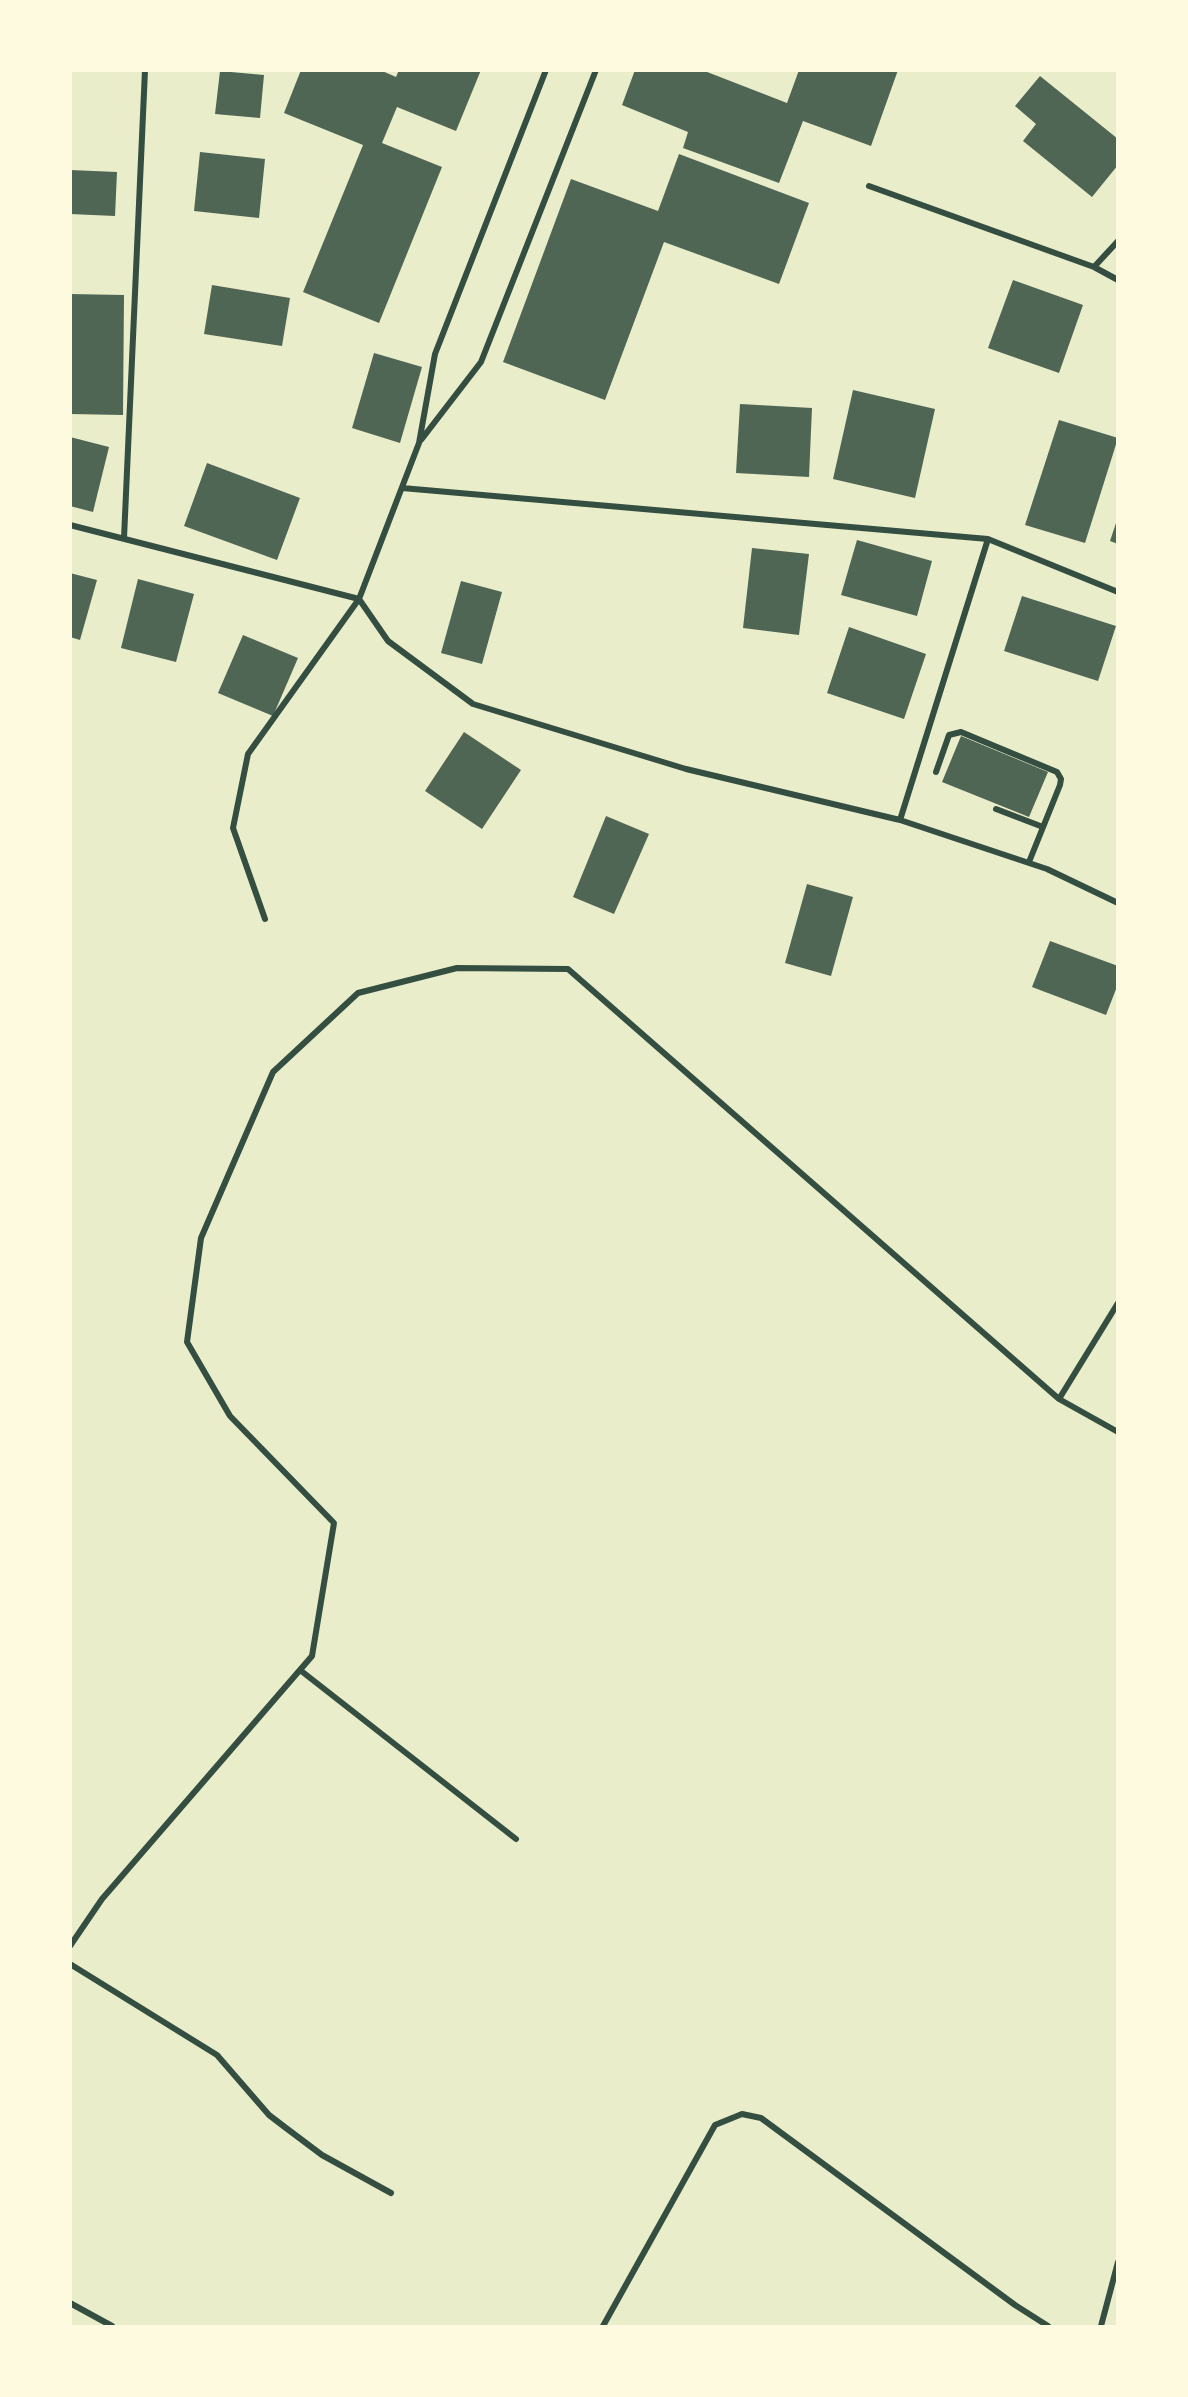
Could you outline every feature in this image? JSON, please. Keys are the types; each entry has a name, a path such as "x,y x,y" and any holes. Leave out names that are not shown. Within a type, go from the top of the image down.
{"street":[{"path":"124,538 145,70"},
{"path":"265,919 233,828 248,754 359,599 419,443 435,354 546,70"},
{"path":"419,443 481,362 596,70"},
{"path":"868,186 1094,267 1118,280"},
{"path":"1094,267 1118,241"},
{"path":"402,488 988,539 1118,592"},
{"path":"70,525 359,599 388,641 473,704 686,769 900,820 1029,862 1118,903"},
{"path":"900,820 988,539"},
{"path":"936,772 949,735 962,732 1057,772 1061,779 1060,785 1029,862"},
{"path":"996,809 1043,827"},
{"path":"70,1946 102,1899 312,1656 334,1523 230,1416 188,1342 201,1238 273,1072 358,993 457,968 568,969 1059,1399 1118,1432"},
{"path":"1059,1399 1118,1303"},
{"path":"300,1670 516,1839"},
{"path":"70,1964 217,2055 269,2115 322,2156 391,2193"},
{"path":"603,2326 715,2125 742,2114 761,2118 1015,2305 1048,2326"},
{"path":"1101,2326 1118,2262"},
{"path":"70,2303 112,2326"}],"building":[{"path":"301,70 380,70 396,77 399,70 481,70 456,131 397,107 382,143 442,167 379,323 303,292 363,145 284,113"},
{"path":"635,70 702,70 787,103 799,70 898,70 871,146 803,121 779,183 683,148 688,132 622,105"},
{"path":"220,71 264,75 260,118 215,114"},
{"path":"1040,76 1118,139 1118,165 1092,197 1023,141 1036,124 1015,106"},
{"path":"200,152 265,159 259,218 194,211"},
{"path":"679,154 809,203 779,284 664,242 605,400 503,362 571,179 658,211"},
{"path":"70,170 117,172 115,216 70,214"},
{"path":"1013,280 1083,305 1059,373 988,348"},
{"path":"212,285 290,298 282,346 204,334"},
{"path":"70,294 124,295 123,415 70,414"},
{"path":"374,353 422,367 400,443 352,428"},
{"path":"853,390 935,409 915,498 833,479"},
{"path":"740,404 812,408 809,477 736,473"},
{"path":"1059,420 1118,438 1085,543 1025,525"},
{"path":"70,437 109,447 93,512 70,506"},
{"path":"207,463 300,498 277,560 184,526"},
{"path":"1118,520 1118,544 1110,541"},
{"path":"857,540 932,561 917,616 841,595"},
{"path":"752,548 809,554 799,635 743,628"},
{"path":"70,573 97,580 80,640 70,637"},
{"path":"138,579 194,594 176,662 121,648"},
{"path":"461,581 502,592 482,664 441,653"},
{"path":"1022,596 1116,626 1098,681 1004,651"},
{"path":"849,627 926,654 904,719 827,693"},
{"path":"243,635 298,658 273,716 218,693"},
{"path":"464,732 521,770 482,829 425,791"},
{"path":"961,736 1048,772 1029,817 942,782"},
{"path":"606,816 649,834 614,914 573,897"},
{"path":"807,884 853,897 831,976 785,963"},
{"path":"1050,941 1118,966 1118,984 1106,1015 1032,987"}]}
